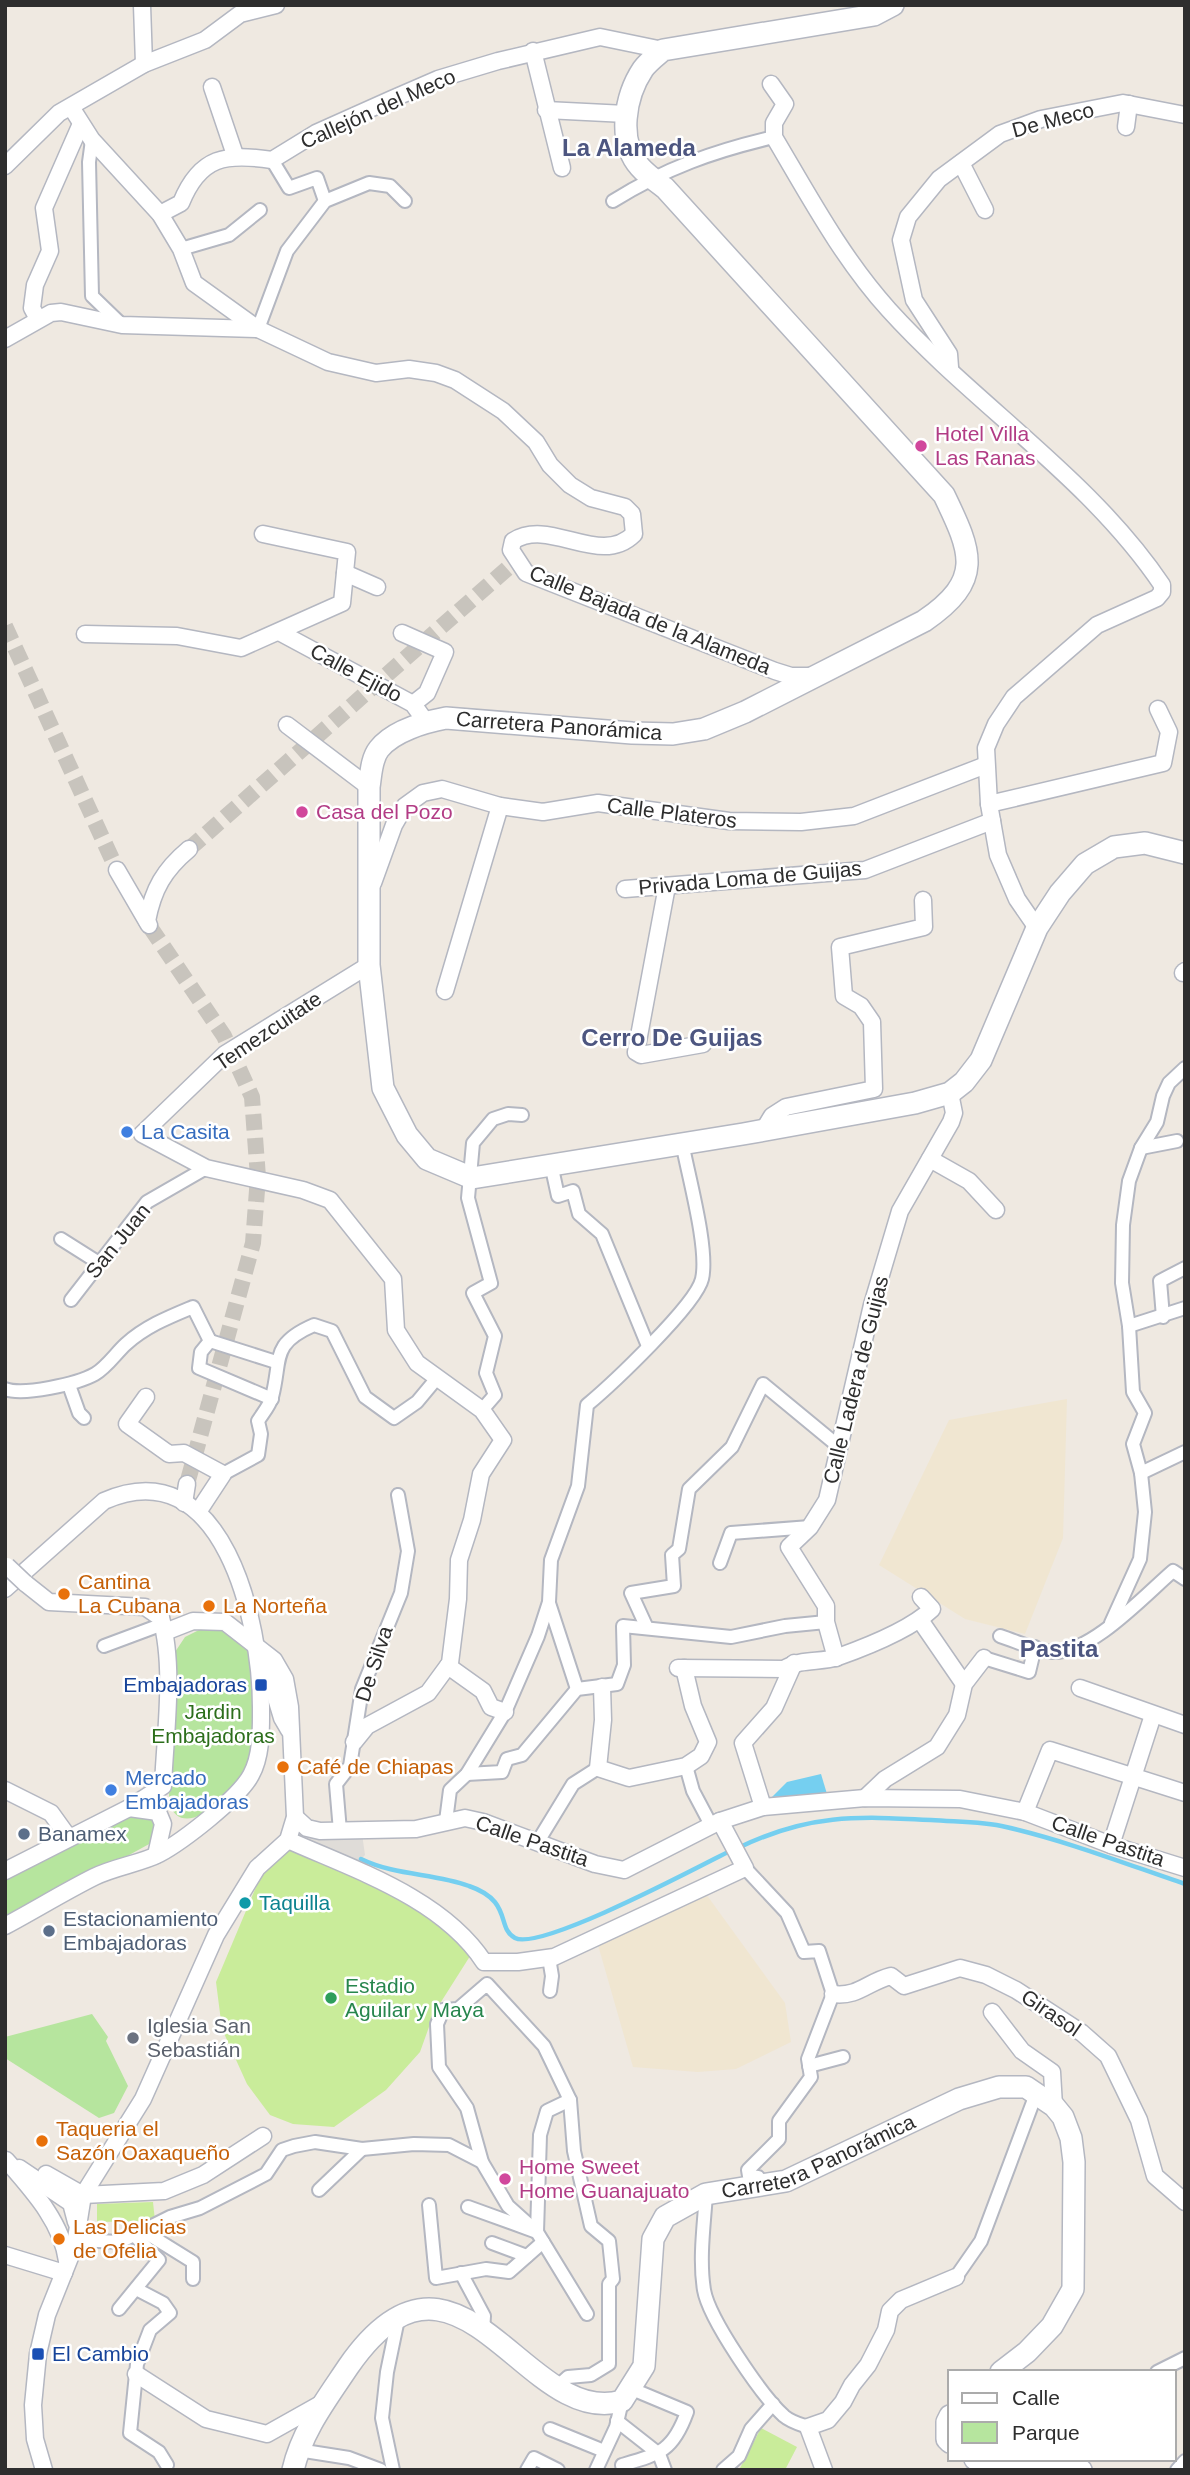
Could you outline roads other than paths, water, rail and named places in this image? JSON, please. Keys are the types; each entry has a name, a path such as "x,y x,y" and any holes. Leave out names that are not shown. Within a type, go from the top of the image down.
{"street":[{"path":"142,5 144,64"},
{"path":"5,166 47,122 71,107 144,64 205,40 240,14 276,5"},
{"path":"663,50 874,15 893,5"},
{"name":"Callejón del Meco","path":"272,160 316,133 438,79 533,51 600,37 663,50"},
{"name":"Carretera Panorámica","path":"472,1178 427,1159 394,1114 383,1088 369,965 369,787 372,764 380,748 426,722 446,719 673,734 726,721 943,608 961,588 968,572 962,536 944,495 652,177 638,166 627,145 626,114 643,69 663,50"},
{"path":"533,51 545,110 562,169"},
{"path":"771,84 785,104 774,123 774,137 855,267 889,310 1112,524 1162,585 1162,592 1157,597 1097,625 1014,697 996,724 986,748 989,804 998,855 1017,899 1037,928"},
{"path":"212,87 235,155"},
{"path":"1126,127 1129,104"},
{"name":"De Meco","path":"951,369 949,354 914,300 901,240 908,216 939,179 1000,135 1041,119 1129,104 1185,115"},
{"path":"71,107 80,126 160,214 181,249 194,283 258,329 287,251 325,201 369,183 390,186 405,201"},
{"path":"545,110 626,114"},
{"path":"5,339 38,319 32,308 35,285 50,251 44,208 80,126"},
{"path":"613,201 652,177 714,151 774,137"},
{"path":"92,140 89,162 92,296 122,324"},
{"path":"160,214 181,203 189,184 202,169 235,155 272,160 289,188 317,178 325,201"},
{"path":"961,163 985,210"},
{"path":"181,249 229,235 260,210"},
{"name":"Calle Bajada de la Alameda","path":"38,319 61,312 122,324 258,329 328,362 376,373 420,369 455,380 503,411 536,442 550,465 570,485 591,498 625,507 635,524 634,534 617,544 597,545 544,534 520,536 513,541 511,562 526,573 775,671 791,676 816,676"},
{"path":"85,634 177,636 241,648 342,603 346,552 263,534"},
{"path":"345,573 377,587"},
{"name":"Calle Ejido","path":"279,632 413,704 426,722"},
{"path":"402,633 444,652 427,693 413,704"},
{"path":"989,804 1163,763 1169,732 1158,709"},
{"path":"287,725 369,787"},
{"name":"Calle Plateros","path":"371,890 394,825 405,806 423,793 442,789 500,806 542,812 598,803 729,821 802,822 854,817 986,765"},
{"path":"445,992 500,806"},
{"name":"Privada Loma de Guijas","path":"625,889 865,870 992,821"},
{"path":"472,1178 763,1131 915,1103 950,1093 964,1082 981,1060 1037,928 1060,893 1085,864 1114,848 1145,843 1185,853"},
{"path":"117,870 148,924 151,899 161,876 189,849"},
{"path":"667,886 636,1052 640,1055 703,1044"},
{"path":"763,1131 772,1116 786,1107 874,1089 873,1023 861,1006 844,996 840,947 925,927 923,900"},
{"name":"Temezcuitate","path":"206,1168 145,1138 143,1133 225,1054 369,965"},
{"path":"1111,1623 1140,1559 1145,1512 1141,1473 1133,1444 1145,1413 1133,1392 1129,1326 1122,1283 1129,1181 1141,1149 1157,1122 1169,1083 1185,1068"},
{"name":"Calle Ladera de Guijas","path":"836,1657 827,1622 827,1606 789,1547 810,1527 827,1500 835,1473 837,1445 872,1305 900,1211 954,1113 950,1093"},
{"path":"482,1410 495,1395 486,1373 495,1336 473,1293 491,1283 468,1198 472,1178 473,1143 493,1119 508,1114 522,1115"},
{"path":"1141,1149 1177,1141"},
{"path":"446,1821 450,1790 467,1774 505,1712 549,1602 551,1560 578,1486 587,1405 623,1375 702,1280 702,1250 682,1142"},
{"path":"930,1159 969,1181 996,1210"},
{"path":"551,1164 558,1196 573,1191 579,1214 603,1234 648,1346"},
{"path":"206,1168 303,1190 330,1199 393,1279 396,1330 417,1363 482,1410 503,1440 481,1474 472,1520 459,1560 458,1599 448,1666 428,1693 367,1726 354,1742"},
{"name":"San Juan","path":"71,1300 147,1202 206,1168"},
{"path":"61,1239 99,1263"},
{"path":"1163,1317 1160,1281 1185,1268"},
{"path":"5,1389 15,1393 69,1385 96,1373 129,1342 155,1323 193,1307 210,1342 276,1362"},
{"path":"1129,1326 1185,1308"},
{"path":"191,1508 223,1474 258,1455 261,1434 258,1421 272,1399 276,1362 282,1349 297,1333 314,1325 332,1331 365,1397 394,1418 417,1402 437,1378"},
{"path":"210,1342 201,1352 199,1368 272,1399"},
{"path":"647,1628 631,1593 674,1586 672,1555 679,1549 689,1489 732,1447 762,1384 837,1445"},
{"path":"69,1385 79,1413 85,1418"},
{"path":"146,1397 127,1424 169,1454 184,1453 223,1474"},
{"path":"1141,1473 1185,1452"},
{"path":"187,1484 191,1508"},
{"path":"5,1589 104,1501 122,1493 153,1493 191,1508 209,1522 240,1577 259,1647 261,1685 256,1763 244,1786 188,1835 156,1855 130,1861 94,1877 5,1926"},
{"name":"De Silva","path":"340,1831 336,1784 350,1766 362,1689 403,1583 408,1551 398,1495"},
{"path":"720,1563 732,1533 810,1527"},
{"path":"6,1566 49,1602 145,1607 163,1624 163,1810 175,1830 188,1835"},
{"path":"1000,1636 1051,1652 1070,1650 1092,1640 1173,1571 1185,1579"},
{"path":"598,1768 629,1778 686,1766 701,1756 708,1742 681,1668 784,1669 794,1662 836,1657 920,1620 932,1609 921,1597"},
{"path":"549,1602 577,1689"},
{"path":"104,1646 163,1624 235,1616 248,1609"},
{"path":"44,2470 35,2439 33,2405 38,2354 47,2315 76,2240 83,2195 143,2099 216,1935 257,1868 288,1840 295,1817 285,1679 274,1660 234,1626 215,1620 163,1624"},
{"path":"920,1620 964,1684"},
{"path":"467,1774 502,1772 507,1759 522,1755 577,1689 617,1684 624,1665 623,1626 731,1637 785,1626 827,1622"},
{"path":"865,1798 885,1779 937,1747 957,1715 964,1684 984,1658 1029,1672 1035,1647"},
{"path":"763,1807 743,1743 774,1708 794,1662"},
{"path":"448,1666 483,1690 491,1707 505,1712"},
{"path":"598,1768 603,1720 602,1687"},
{"path":"1080,1688 1185,1725"},
{"path":"1111,1845 1153,1715"},
{"path":"1025,1812 1050,1750 1185,1793"},
{"path":"686,1766 693,1791 716,1823 734,1842 743,1864 787,1913 804,1952 819,1951 833,1994 808,2059 811,2077 779,2121 779,2139 748,2170 749,2176 760,2180 761,2186"},
{"path":"537,1843 573,1784 598,1768"},
{"path":"5,1871 130,1808 163,1786"},
{"path":"5,1790 51,1813 69,1838"},
{"name":"Calle Pastita","path":"295,1817 307,1828 340,1831 416,1829 465,1818 483,1822 595,1864 624,1870 716,1823 763,1807 865,1798 960,1799 1025,1812 1111,1845 1185,1868"},
{"path":"130,1808 158,1812 163,1824 156,1855"},
{"path":"288,1840 387,1884 440,1917 469,1939 484,1962 549,1958 743,1864"},
{"path":"549,1958 551,1991"},
{"name":"Girasol","path":"833,1994 849,1996 878,1979 891,1976 904,1986 960,1968 986,1975 1016,1990 1075,2028 1108,2056 1139,2120 1155,2176 1185,2202"},
{"path":"558,2386 568,2377 591,2375 609,2364 609,2284 613,2279 609,2241 591,2226 574,2151 570,2100 544,2046 486,1984 458,2009 443,2010 437,2024 439,2067 467,2108 482,2162 508,2206 540,2237 587,2314"},
{"path":"992,2012 1022,2051 1052,2071 1054,2106"},
{"path":"809,2066 843,2057"},
{"name":"Carretera Panorámica","path":"624,2404 643,2366 653,2239 665,2217 706,2194 786,2181 959,2099 999,2087 1026,2087 1054,2106 1063,2117 1071,2138 1074,2162 1073,2289 1052,2326 1027,2352 1004,2370"},
{"path":"706,2194 704,2291 745,2367 773,2404 785,2417 808,2427 828,2420 842,2402 868,2365 886,2330 890,2311 901,2300 956,2277 981,2241 1036,2094"},
{"path":"429,2205 436,2278 486,2269 509,2272 527,2256 540,2237 540,2135 547,2111 570,2100"},
{"path":"6,2160 56,2178 83,2195 164,2191 203,2175 263,2136"},
{"path":"76,2240 120,2242 170,2217 200,2208 266,2174 282,2150 315,2142 362,2149 414,2144 449,2145 482,2162"},
{"path":"319,2190 362,2149"},
{"path":"6,2160 71,2203 76,2216 76,2240"},
{"path":"6,2160 43,2206 64,2242 66,2268"},
{"path":"468,2207 540,2237"},
{"path":"139,2233 193,2262 192,2279"},
{"path":"118,2309 138,2290 159,2260 139,2233"},
{"path":"492,2243 527,2256"},
{"path":"5,2255 66,2268"},
{"path":"461,2273 484,2316 483,2331"},
{"path":"138,2290 163,2303 170,2313 150,2330 136,2374 130,2433 159,2452 167,2465"},
{"path":"381,2470 349,2458 295,2460 325,2401 362,2346 399,2314 421,2310 444,2311 483,2331 584,2403 606,2406 624,2404 687,2412 678,2437 659,2454 622,2465 623,2470"},
{"path":"393,2470 382,2418 387,2372 399,2314"},
{"path":"1161,2370 1185,2358"},
{"path":"136,2374 206,2419 267,2434 325,2401"},
{"path":"596,2470 624,2404"},
{"path":"624,2404 659,2454 665,2470"},
{"path":"723,2470 739,2456 751,2429 773,2404"},
{"path":"808,2427 824,2470"},
{"path":"550,2429 604,2451"},
{"path":"527,2470 534,2458 558,2470"},
{"path":"994,2461 1082,2470"},
{"path":"1177,2470 1185,2461"}],"water":[{"path":"821,1774 827,1794 772,1797 787,1782"}],"waterway":[{"path":"738,1848 787,1829 833,1820 879,1818 978,1823 1051,1839 1185,1884"},
{"path":"361,1859 388,1869 456,1882 483,1892 498,1906 509,1934 515,1938 530,1939 586,1920 730,1851"}],"tunnel":[{"path":"189,849 509,567"},
{"path":"5,626 117,870"},
{"path":"150,927 224,1036 252,1097 258,1177 253,1243 187,1484"}],"place":[{"name":"Hotel Villa Las Ranas","path":"921,446"},
{"name":"Casa del Pozo","path":"302,812"},
{"name":"La Casita","path":"127,1132"},
{"name":"Cantina La Cubana","path":"64,1594"},
{"name":"La Norteña","path":"209,1606"},
{"name":"Embajadoras","path":"261,1685"},
{"name":"Café de Chiapas","path":"283,1767"},
{"name":"Mercado Embajadoras","path":"111,1790"},
{"name":"Banamex","path":"24,1834"},
{"name":"Taquilla","path":"245,1903"},
{"name":"Estacionamiento Embajadoras","path":"49,1931"},
{"name":"Estadio Aguilar y Maya","path":"331,1998"},
{"name":"Iglesia San Sebastián","path":"133,2038"},
{"name":"Taqueria el Sazón Oaxaqueño","path":"42,2141"},
{"name":"Home Sweet Home Guanajuato","path":"505,2179"},
{"name":"Las Delicias de Ofelia","path":"59,2239"},
{"name":"El Cambio","path":"38,2354"}],"district":[{"name":"La Alameda","path":"629,148"},
{"name":"Cerro De Guijas","path":"672,1038"},
{"name":"Pastita","path":"1059,1649"}],"park label":[{"name":"Jardin Embajadoras","path":"213,1724"}]}
